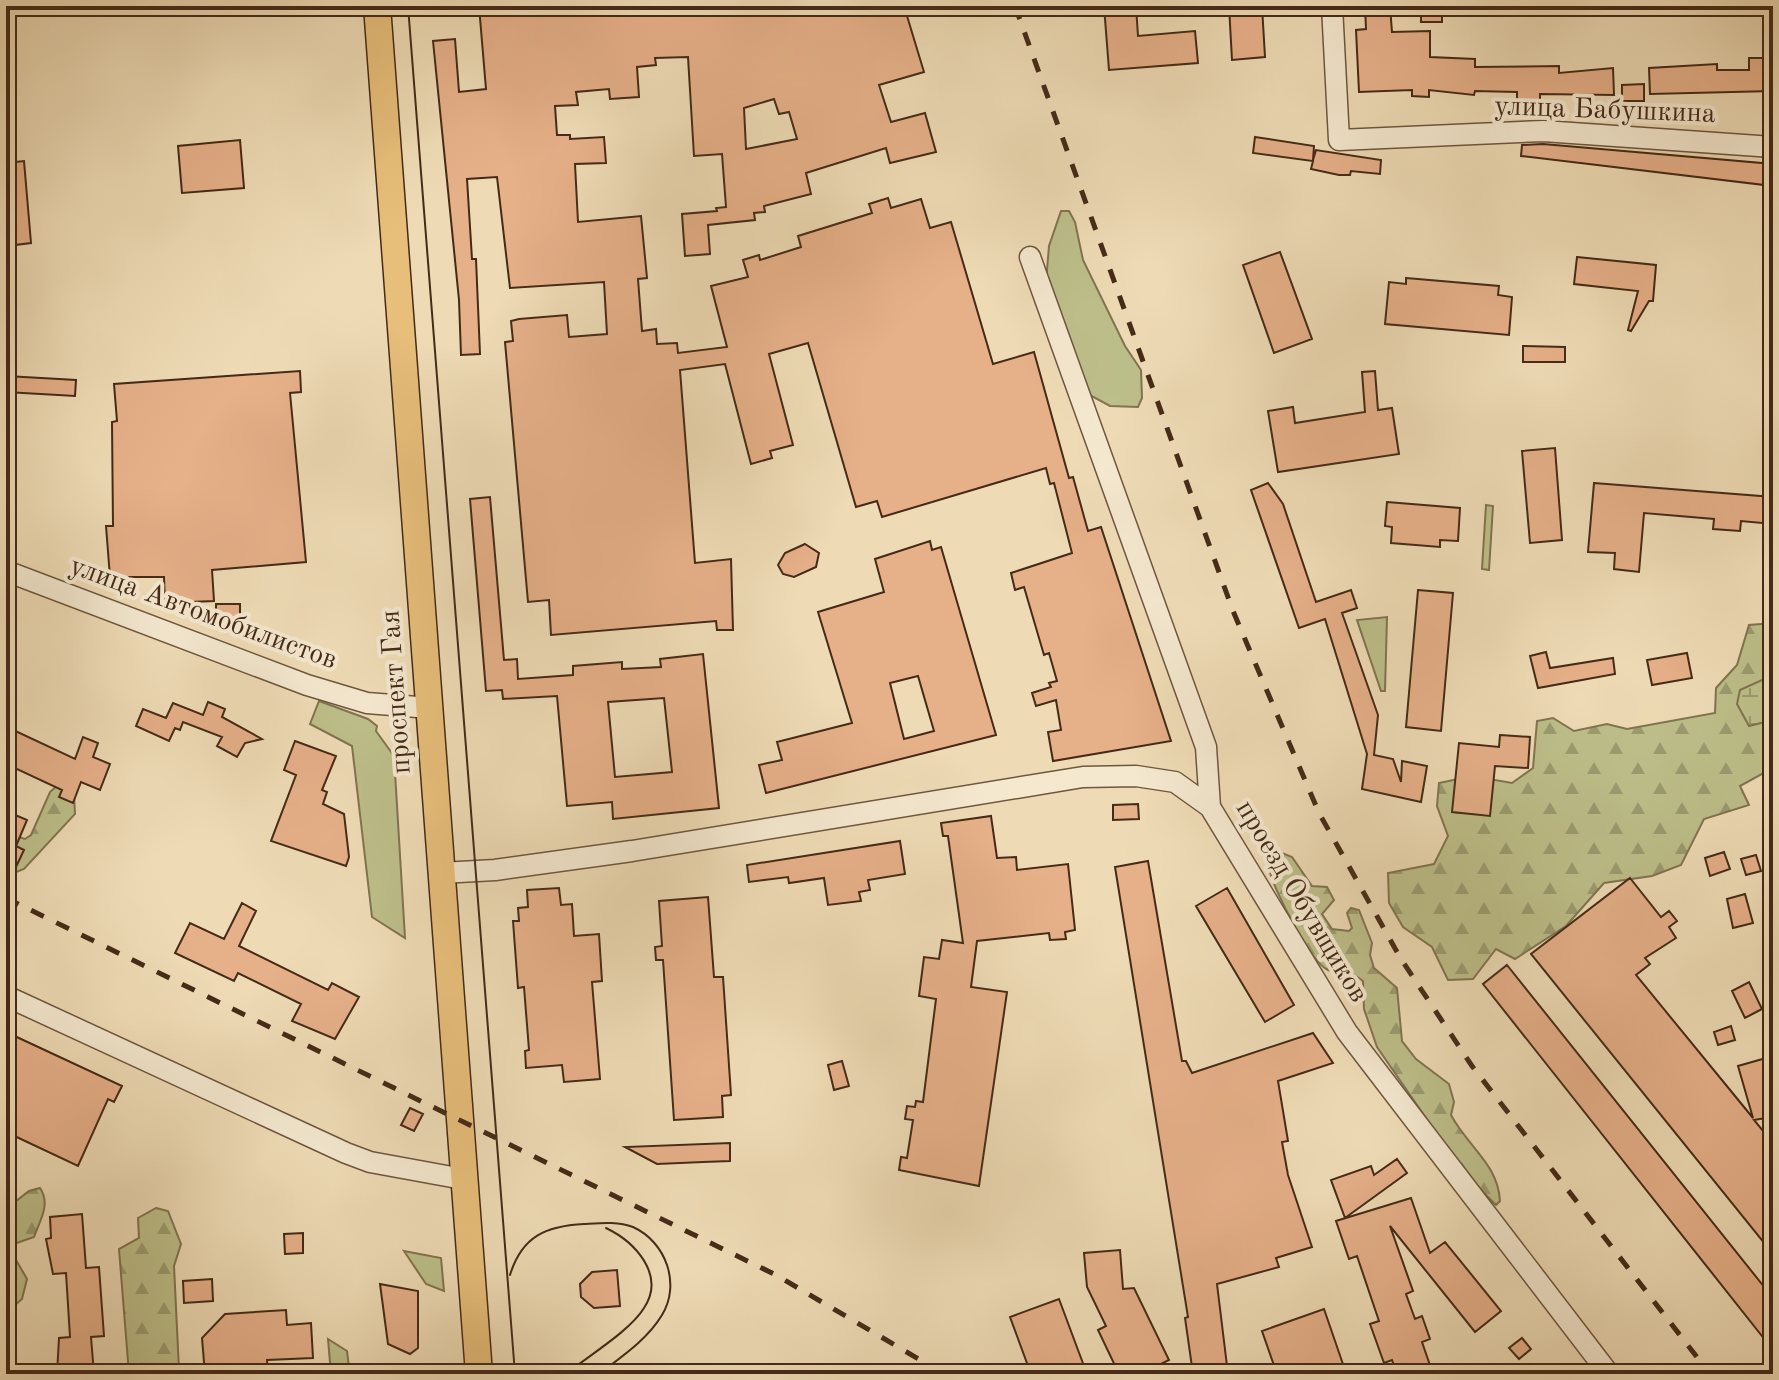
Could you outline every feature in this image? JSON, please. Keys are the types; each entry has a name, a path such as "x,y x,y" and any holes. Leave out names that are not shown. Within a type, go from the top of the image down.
{"main road":[{"name":"проспект Гая","path":"377,6 479,1374"}],"street":[{"name":"улица Бабушкина","path":"1332,6 1339,140 1543,131 1773,147"},
{"name":"проезд Обувщиков","path":"1030,257 1206,747 1210,807 1347,1032 1609,1374"},
{"name":"улица Автомобилистов","path":"6,571 307,685 367,703 430,708"},
{"path":"441,873 495,870 645,849 1083,777 1136,776 1175,782 1210,807"},
{"path":"6,996 346,1153 370,1162 463,1179"}],"green space":[{"path":"1061,211 1069,211 1075,222 1083,260 1125,346 1141,370 1142,398 1138,407 1110,406 1086,393 1046,282 1049,246"},
{"path":"1486,505 1493,506 1489,570 1482,569"},
{"path":"1387,617 1385,691 1381,691 1357,620"},
{"path":"1773,623 1773,768 1740,786 1749,805 1704,819 1681,865 1652,876 1604,883 1566,926 1515,959 1496,949 1473,979 1448,980 1432,947 1403,927 1389,903 1388,873 1434,864 1448,836 1437,806 1439,783 1472,776 1512,783 1533,768 1537,721 1553,718 1574,731 1607,724 1627,729 1715,713 1716,688 1737,665 1749,625"},
{"path":"1773,675 1773,720 1749,726 1737,704 1740,690"},
{"path":"319,701 368,719 377,726 376,731 394,756 405,938 372,917 352,746 310,724"},
{"path":"58,785 74,794 75,814 24,869 6,876 6,833 25,839 31,835 50,792"},
{"path":"1282,853 1292,857 1312,886 1327,887 1334,900 1322,914 1332,929 1349,931 1352,928 1347,913 1351,908 1359,910 1372,943 1370,955 1374,968 1397,988 1402,1041 1416,1059 1449,1084 1454,1102 1451,1115 1494,1176 1500,1201 1496,1205 1464,1173 1377,1047 1364,1009 1363,981 1350,974 1328,970 1303,941 1270,872 1269,865 1274,855"},
{"path":"40,1188 45,1206 34,1237 8,1246 27,1279 22,1299 6,1313 6,1209 29,1191"},
{"path":"156,1208 168,1211 181,1244 174,1266 179,1370 178,1374 129,1374 119,1249 139,1238 138,1218"},
{"path":"404,1251 441,1258 444,1291 426,1284"},
{"path":"328,1339 347,1351 349,1367 331,1374"}],"building":[{"path":"479,6 904,6 924,72 879,85 891,122 925,113 936,152 890,163 886,148 806,173 811,194 764,206 765,212 754,213 755,220 708,225 710,254 685,256 682,214 717,211 716,208 726,207 722,154 694,156 688,57 655,58 656,65 637,67 639,97 610,99 609,89 576,92 578,105 555,106 557,135 570,135 570,139 604,137 606,163 575,164 578,222 641,216 647,278 638,279 642,331 656,329 657,344 677,343 678,353 727,347 711,286 748,277 743,260 759,255 760,260 801,247 798,236 872,213 869,204 888,198 891,208 921,199 930,228 951,222 993,364 1034,352 1069,478 1073,477 1088,531 1101,527 1171,741 1053,761 1048,732 1061,730 1056,700 1036,706 1032,693 1051,687 1049,683 1057,681 1049,653 1044,655 1024,587 1015,590 1011,573 1072,553 1054,483 1050,484 1046,468 882,517 877,501 856,507 808,343 769,354 793,445 770,451 772,458 751,464 725,364 680,370 695,563 731,559 733,630 717,630 716,621 551,635 549,600 528,602 505,342 513,341 511,321 567,315 569,337 607,334 604,282 510,288 497,177 467,179 472,259 476,259 480,354 461,355 459,300 433,41 455,39 459,92 486,89","holes":["774,99 779,114 789,112 797,139 746,149 744,108"]},
{"path":"1104,6 1136,6 1138,36 1195,31 1198,63 1109,70"},
{"path":"1229,6 1262,6 1265,57 1232,60"},
{"path":"1365,6 1390,6 1392,32 1430,31 1430,57 1475,59 1475,67 1559,66 1559,73 1613,68 1614,95 1540,94 1540,102 1517,102 1517,92 1475,91 1474,95 1429,90 1429,97 1412,96 1412,90 1359,92 1356,30 1366,29"},
{"path":"1421,6 1442,6 1442,22 1421,22"},
{"path":"1749,58 1773,58 1773,91 1650,94 1649,68 1717,64 1717,70 1749,70"},
{"path":"1644,84 1644,101 1622,101 1622,85"},
{"path":"1255,137 1314,146 1313,160 1316,150 1381,160 1380,174 1351,171 1350,175 1339,175 1311,169 1313,161 1253,153"},
{"path":"240,140 244,188 182,193 178,146"},
{"path":"1543,144 1773,164 1773,186 1521,156 1522,145"},
{"path":"24,161 31,243 6,246 6,163"},
{"path":"1280,252 1312,339 1274,353 1243,265"},
{"path":"1577,257 1656,265 1653,301 1649,301 1631,331 1628,330 1638,291 1574,284"},
{"path":"1406,278 1499,286 1498,295 1512,297 1509,335 1385,324 1389,282 1406,284"},
{"path":"1523,346 1565,347 1565,362 1523,362"},
{"path":"300,371 301,392 290,393 306,562 212,570 214,601 165,603 164,577 110,577 106,526 113,526 112,422 117,421 114,384"},
{"path":"1375,371 1378,410 1392,408 1399,454 1278,472 1268,411 1293,407 1295,423 1365,412 1362,372"},
{"path":"6,376 76,380 75,396 6,392"},
{"path":"1555,448 1562,540 1530,543 1522,451"},
{"path":"1268,483 1283,504 1316,602 1351,590 1357,608 1342,613 1378,715 1374,755 1393,759 1401,782 1402,761 1427,766 1421,802 1362,789 1367,754 1325,619 1299,628 1251,490"},
{"path":"1594,483 1773,497 1773,524 1741,521 1740,531 1713,529 1714,519 1644,513 1639,572 1614,569 1615,553 1588,552"},
{"path":"490,497 504,660 517,659 518,679 573,675 573,666 622,662 622,669 661,667 660,659 703,654 719,808 613,819 612,802 567,806 557,696 503,699 502,690 486,691 470,499","holes":["664,698 672,772 615,777 608,702"]},
{"path":"1387,502 1460,508 1458,541 1440,540 1440,547 1391,543 1392,527 1385,526"},
{"path":"930,541 932,550 941,547 996,735 766,793 759,765 782,760 777,742 852,723 818,612 884,592 875,559","holes":["918,676 934,731 904,739 890,683"]},
{"path":"805,544 819,553 816,567 794,577 783,574 778,565 785,553"},
{"path":"1418,590 1453,593 1441,731 1406,727"},
{"path":"216,604 240,604 240,620 216,619"},
{"path":"1546,652 1550,668 1613,658 1615,674 1538,688 1530,656"},
{"path":"1687,653 1692,678 1652,685 1647,660"},
{"path":"208,702 225,709 222,717 262,739 245,743 237,757 217,746 222,737 183,722 180,730 175,728 169,741 136,726 143,709 166,718 173,703 203,715"},
{"path":"9,728 75,759 83,737 98,743 93,757 110,764 100,790 81,782 73,803 59,797 62,790 6,764"},
{"path":"1500,735 1530,737 1528,768 1495,766 1490,816 1452,812 1459,743 1499,747"},
{"path":"295,741 336,756 322,790 327,792 323,804 344,814 349,857 346,866 271,841 296,775 284,770"},
{"path":"1138,804 1139,819 1113,820 1113,805"},
{"path":"6,811 27,820 16,846 24,850 16,867 9,864 7,871"},
{"path":"991,816 997,858 1016,857 1017,870 1068,864 1075,930 1065,932 1066,939 1050,940 1049,933 977,941 971,987 1007,992 979,1186 899,1170 901,1157 907,1158 913,1120 905,1119 907,1106 915,1107 916,1101 923,1102 936,999 919,996 924,957 939,959 942,940 963,943 948,836 943,836 941,823"},
{"path":"900,841 905,874 868,880 870,890 859,892 861,901 828,905 824,878 789,883 788,877 749,882 747,865"},
{"path":"1724,852 1730,869 1710,876 1705,858"},
{"path":"1756,855 1761,871 1746,875 1741,859"},
{"path":"1148,861 1182,1061 1186,1061 1192,1073 1313,1033 1333,1063 1278,1081 1288,1141 1282,1142 1288,1175 1312,1247 1276,1258 1279,1267 1217,1284 1228,1374 1193,1374 1185,1318 1188,1317 1115,867"},
{"path":"1630,878 1661,917 1669,911 1677,921 1669,927 1676,938 1645,958 1650,964 1636,975 1753,1118 1738,1066 1766,1058 1773,1086 1773,1117 1754,1120 1773,1143 1773,1254 1531,954"},
{"path":"559,888 561,905 572,904 574,936 599,934 602,981 592,982 600,1079 564,1082 562,1065 526,1068 525,1051 529,1050 524,987 518,988 513,921 519,921 518,908 528,907 527,890"},
{"path":"1227,888 1294,1005 1265,1022 1196,906"},
{"path":"1745,894 1753,923 1733,928 1727,899"},
{"path":"708,897 714,977 723,977 731,1095 722,1096 723,1117 674,1120 663,960 656,960 655,947 662,946 659,901"},
{"path":"242,903 256,911 239,946 328,990 332,983 359,997 335,1039 292,1021 301,1004 238,973 234,981 175,953 190,923 224,939"},
{"path":"1507,965 1773,1298 1773,1350 1483,984"},
{"path":"1749,982 1762,1009 1745,1018 1732,991"},
{"path":"1731,1026 1735,1040 1718,1045 1714,1032"},
{"path":"6,1032 122,1086 114,1102 108,1099 78,1166 6,1132"},
{"path":"842,1061 849,1086 834,1090 828,1065"},
{"path":"410,1108 423,1114 414,1131 401,1125"},
{"path":"730,1143 730,1161 657,1164 625,1147"},
{"path":"1397,1159 1407,1173 1345,1218 1331,1180 1371,1166 1374,1175"},
{"path":"1411,1198 1430,1253 1445,1242 1501,1311 1475,1332 1390,1226 1413,1291 1406,1294 1415,1319 1422,1316 1430,1339 1422,1342 1433,1374 1397,1374 1392,1360 1384,1363 1370,1324 1379,1321 1357,1256 1349,1259 1336,1221"},
{"path":"82,1214 86,1268 99,1267 104,1336 91,1337 94,1374 57,1374 59,1338 70,1337 66,1273 53,1274 46,1239 51,1238 50,1217"},
{"path":"303,1233 303,1253 285,1254 284,1234"},
{"path":"1120,1250 1123,1289 1134,1288 1169,1360 1141,1374 1119,1374 1098,1330 1106,1326 1087,1287 1084,1253"},
{"path":"617,1270 620,1306 594,1308 581,1297 580,1284 592,1272"},
{"path":"212,1279 213,1301 184,1303 183,1281"},
{"path":"380,1284 418,1291 418,1348 410,1354 388,1344"},
{"path":"1059,1299 1087,1374 1031,1374 1010,1317"},
{"path":"1324,1309 1345,1370 1333,1374 1277,1374 1262,1331"},
{"path":"286,1310 287,1325 311,1323 313,1358 267,1360 268,1374 205,1374 202,1338 225,1314"},
{"path":"1522,1338 1531,1349 1519,1359 1509,1348"}],"tram line":[{"path":"408,6 515,1374"},
{"path":"510,1275 521,1251 529,1242 558,1227 621,1224 633,1227 654,1243 662,1253 670,1277 668,1303 649,1332 599,1374"},
{"path":"566,1374 638,1317 650,1296 649,1272 644,1261 627,1242 606,1228"}],"railway":[{"path":"1015,6 1233,611 1319,813 1401,959 1472,1066 1710,1374"},
{"path":"6,898 776,1275 944,1374"}]}
